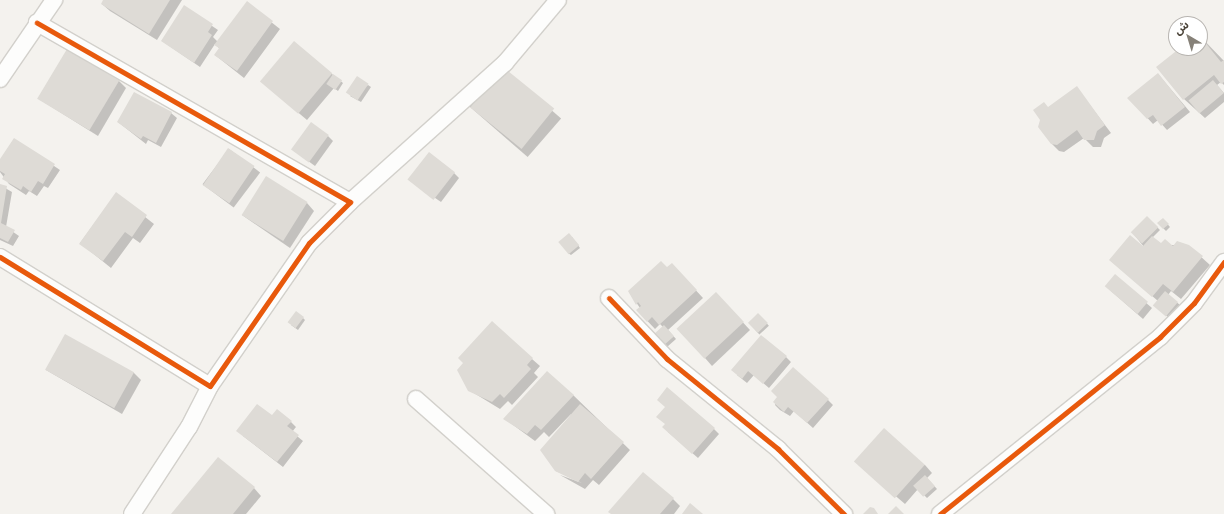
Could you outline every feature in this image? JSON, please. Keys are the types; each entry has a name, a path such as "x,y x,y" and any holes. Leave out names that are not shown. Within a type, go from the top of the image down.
{"street":[{"path":"0,79 54,0"},
{"path":"132,514 189,427 210,386 309,243 350,202 505,63 558,0"},
{"path":"37,23 350,202"},
{"path":"0,257 210,386"},
{"path":"940,514 1160,337 1194,303 1224,262"},
{"path":"609,298 667,359 778,449 844,514"},
{"path":"416,399 546,514"}],"building":[{"path":"103,0 170,0 149,34 101,4"},
{"path":"247,1 273,21 237,71 214,55 219,48 214,45"},
{"path":"184,5 213,24 208,32 212,35 194,63 161,41"},
{"path":"294,41 332,73 298,114 260,82"},
{"path":"1208,46 1221,62 1224,60 1224,82 1221,84 1214,75 1183,100 1156,67 1170,56 1208,56"},
{"path":"67,49 119,80 89,130 37,99"},
{"path":"503,67 554,109 522,149 470,107"},
{"path":"1158,73 1185,107 1161,126 1153,115 1147,119 1127,98"},
{"path":"333,74 342,80 335,90 326,84"},
{"path":"357,76 369,84 357,100 346,93"},
{"path":"1213,80 1224,93 1199,114 1188,101"},
{"path":"1077,86 1105,125 1097,131 1094,140 1084,140 1077,130 1057,145 1051,144 1038,127 1040,120 1033,110 1044,102 1048,107"},
{"path":"134,92 172,112 156,143 143,136 141,139 117,122"},
{"path":"311,122 329,135 309,162 291,150"},
{"path":"14,138 55,164 43,184 38,181 31,192 23,186 21,190 2,179 5,174 0,171 0,159"},
{"path":"228,148 255,166 229,203 203,185"},
{"path":"429,152 455,172 433,200 407,180"},
{"path":"266,176 308,202 283,241 242,215"},
{"path":"0,184 7,186 1,223 15,230 8,242 0,238"},
{"path":"116,192 147,215 132,237 125,232 103,261 79,244"},
{"path":"1147,216 1158,227 1142,244 1131,232"},
{"path":"1163,218 1169,224 1163,229 1157,223"},
{"path":"569,233 579,245 569,254 558,242"},
{"path":"1130,235 1143,246 1152,236 1161,243 1165,239 1173,246 1177,241 1189,245 1203,256 1173,292 1163,284 1152,297 1109,260"},
{"path":"661,261 667,267 672,263 697,290 659,325 652,317 647,322 636,310 641,306 638,302 636,305 628,291"},
{"path":"1115,274 1148,302 1138,314 1105,286"},
{"path":"1165,291 1178,302 1166,316 1153,306"},
{"path":"716,292 744,322 704,359 677,329"},
{"path":"296,311 304,317 296,328 288,322"},
{"path":"758,313 768,323 758,333 748,323"},
{"path":"492,321 533,358 527,365 531,369 504,398 500,394 492,402 468,391 457,370 463,363 458,358"},
{"path":"664,325 674,336 664,345 654,334"},
{"path":"65,334 134,372 114,408 45,370"},
{"path":"761,335 787,356 763,384 748,371 742,379 731,370"},
{"path":"793,367 829,399 807,423 788,407 784,412 773,402 777,397 771,391"},
{"path":"547,371 574,395 541,430 535,425 527,434 503,419"},
{"path":"667,387 715,428 692,454 662,427 665,424 656,417 665,407 657,400"},
{"path":"257,404 272,415 277,409 292,421 287,426 299,435 277,462 236,431"},
{"path":"580,404 624,442 591,479 585,473 578,482 555,471 540,450"},
{"path":"884,428 925,465 895,498 854,461"},
{"path":"218,457 255,487 233,514 171,514"},
{"path":"643,472 674,498 660,514 611,514 608,512"},
{"path":"925,475 935,486 923,497 913,486"},
{"path":"690,503 703,514 682,514"},
{"path":"896,506 904,514 888,514"},
{"path":"870,507 874,508 878,514 863,514"}],"cycle path":[{"path":"0,257 210,386 309,243 350,202 37,23"},
{"path":"940,514 1160,337 1194,303 1224,262"},
{"path":"609,298 667,359 778,449 844,514"}]}
